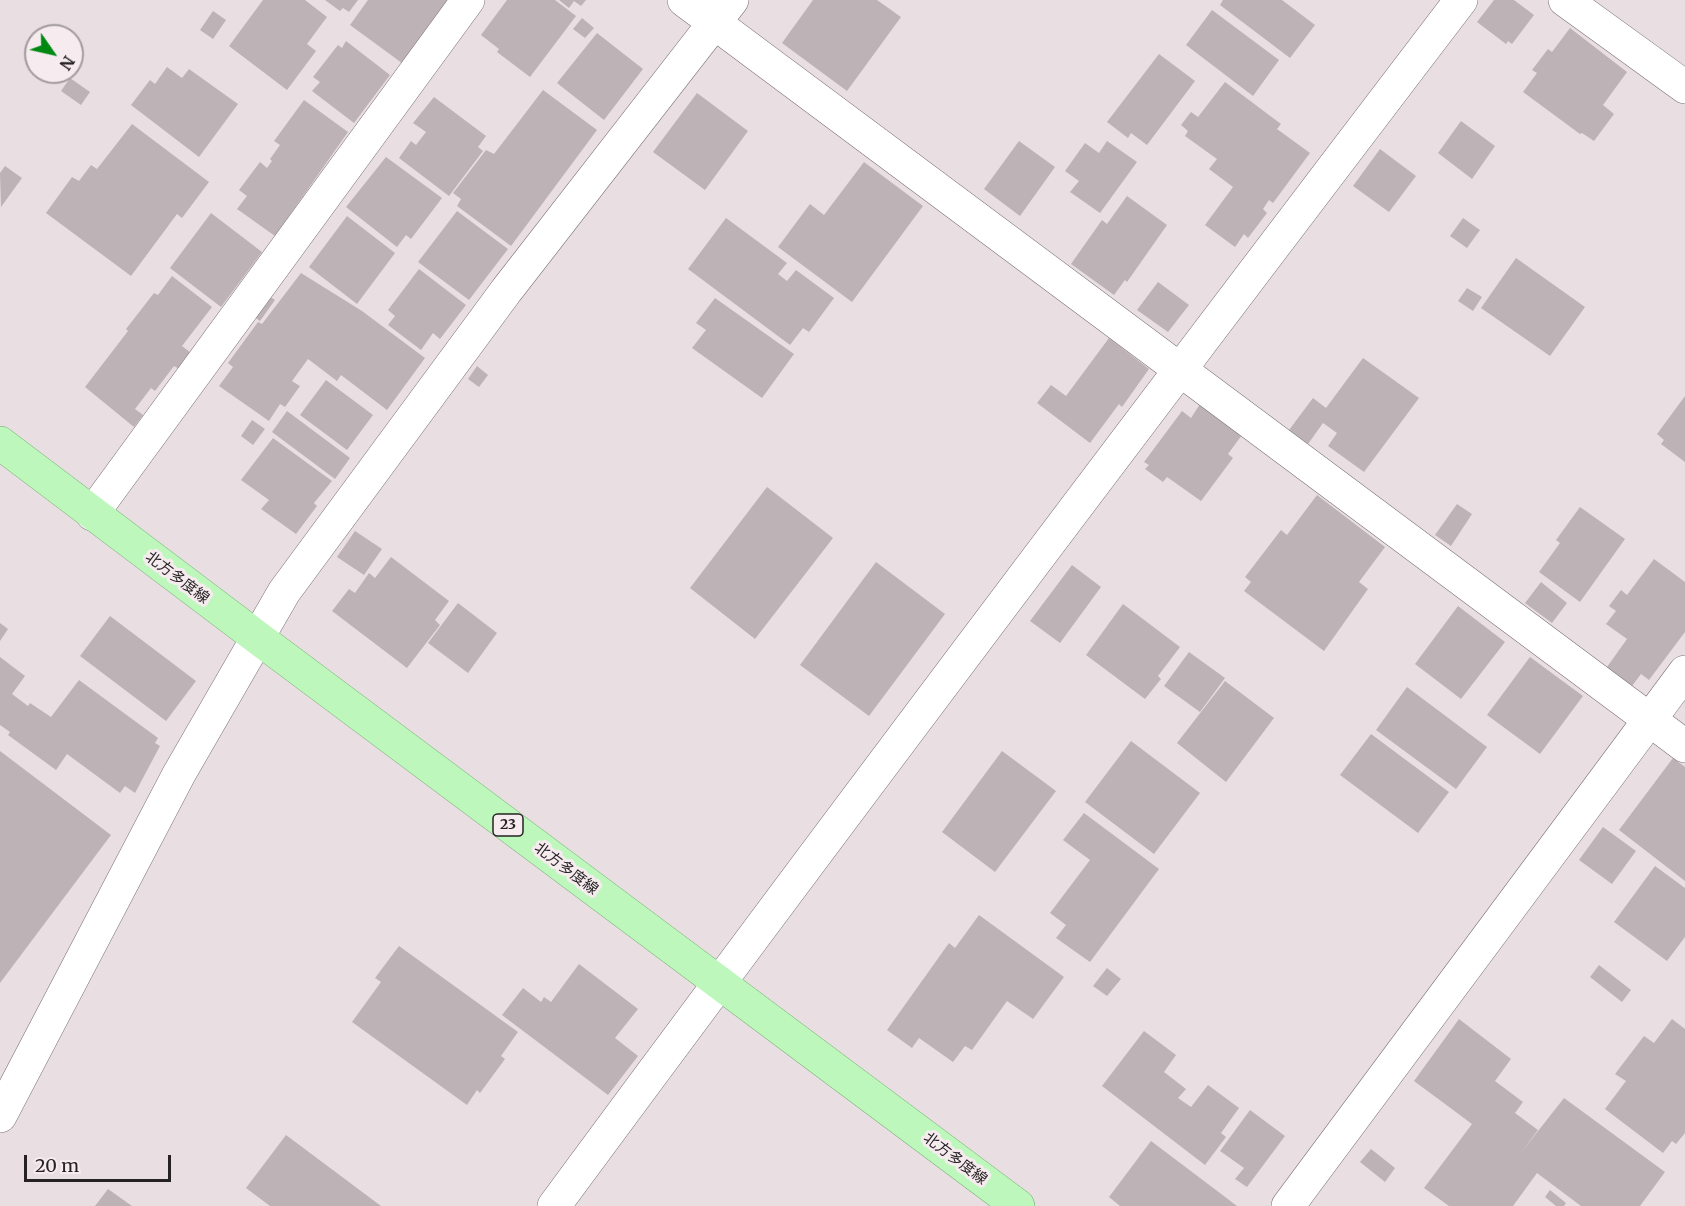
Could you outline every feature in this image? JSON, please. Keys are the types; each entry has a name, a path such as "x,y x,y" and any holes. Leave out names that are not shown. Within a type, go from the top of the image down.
{"main road":[{"name":"北方多度線","path":"0,443 1018,1206"}],"street":[{"path":"92,514 468,0"},
{"path":"684,0 724,11 1180,369 1685,747"},
{"path":"554,1206 1180,369 1461,0"},
{"path":"1565,0 1685,87"},
{"path":"0,1116 179,774 288,586 499,301 724,11"},
{"path":"1288,1206 1685,672"}],"building":[{"path":"263,0 305,0 327,17 307,44 316,51 287,90 229,46"},
{"path":"325,0 358,0 349,12 343,8 340,11"},
{"path":"368,0 455,0 406,66 350,25"},
{"path":"507,0 555,0 576,16 530,77 497,52 499,49 481,35"},
{"path":"559,0 586,0 581,6 574,1 569,8"},
{"path":"813,0 877,0 901,17 847,91 782,43"},
{"path":"1223,0 1282,0 1315,25 1290,58 1220,5"},
{"path":"1494,0 1514,0 1534,15 1512,44 1508,41 1506,44 1477,22"},
{"path":"1212,10 1279,60 1253,96 1186,45"},
{"path":"213,11 226,20 213,39 200,30"},
{"path":"582,18 594,28 585,38 573,29"},
{"path":"1570,28 1627,72 1603,105 1614,114 1594,141 1580,134 1523,92 1537,73 1532,70 1548,49 1552,52"},
{"path":"597,33 643,69 604,120 557,83"},
{"path":"346,41 390,75 354,123 312,91 320,82 313,77 338,45 342,48"},
{"path":"1159,54 1195,81 1147,145 1131,133 1128,138 1107,122"},
{"path":"167,67 182,78 189,69 238,104 199,157 131,105 150,80 155,84"},
{"path":"1225,82 1281,124 1277,129 1310,153 1273,203 1269,200 1263,209 1267,213 1248,238 1244,234 1235,247 1205,225 1233,187 1209,169 1217,159 1185,136 1188,131 1181,125 1191,112 1198,117"},
{"path":"66,84 79,84 90,92 81,105 61,91"},
{"path":"543,90 597,130 511,246 457,206 461,199 453,193 486,150 494,154"},
{"path":"697,93 748,131 705,190 653,152"},
{"path":"434,97 486,136 478,147 483,151 449,196 399,158 411,141 416,145 426,132 413,123"},
{"path":"304,100 348,132 275,236 237,209 247,196 239,190 260,162 267,168 272,161 270,159 280,145 274,141"},
{"path":"1461,121 1495,146 1472,179 1438,153"},
{"path":"132,124 209,182 182,218 177,214 131,276 46,213 72,177 79,181 91,165 97,169"},
{"path":"1019,141 1055,167 1020,216 984,189"},
{"path":"1107,141 1137,162 1100,213 1070,192 1079,181 1065,171 1085,143 1099,153"},
{"path":"1380,149 1416,176 1389,212 1353,186"},
{"path":"386,157 442,198 411,239 406,235 397,247 346,207"},
{"path":"864,162 923,206 852,302 778,247 810,204 824,215"},
{"path":"5,166 22,178 1,207 0,173"},
{"path":"1127,196 1167,225 1127,282 1125,280 1114,295 1071,264 1102,220 1107,224"},
{"path":"457,211 508,249 469,300 418,262"},
{"path":"211,213 262,252 221,307 170,268"},
{"path":"347,216 395,253 357,304 309,267"},
{"path":"726,218 787,263 778,274 787,281 796,270 834,298 809,332 803,328 790,345 688,269"},
{"path":"1463,218 1480,230 1467,248 1450,236"},
{"path":"1516,258 1585,307 1550,356 1481,308"},
{"path":"419,269 466,305 440,339 433,333 421,350 388,325 395,316 388,310"},
{"path":"301,273 362,311 425,358 387,410 341,375 337,381 308,359 292,381 300,386 285,407 280,404 269,421 219,386 233,367 228,363 258,322 262,324"},
{"path":"172,276 212,307 182,346 191,353 179,369 174,366 155,391 151,388 135,409 143,415 134,427 85,387 154,293 158,295"},
{"path":"1158,282 1189,305 1168,332 1137,310"},
{"path":"1467,288 1482,297 1473,311 1458,301"},
{"path":"269,296 275,300 260,321 253,316"},
{"path":"715,298 794,354 762,398 692,348 706,330 696,323"},
{"path":"1109,338 1149,369 1122,407 1119,404 1090,443 1037,403 1051,385 1066,396"},
{"path":"1363,358 1419,398 1364,472 1328,446 1337,433 1323,423 1308,444 1289,430 1313,398 1326,408"},
{"path":"477,366 488,375 479,387 468,379"},
{"path":"326,380 373,415 347,450 300,415"},
{"path":"1685,396 1685,462 1661,444 1664,440 1657,434"},
{"path":"1200,404 1242,435 1228,454 1233,458 1201,501 1167,477 1163,482 1145,469 1149,465 1144,462 1182,411 1191,418"},
{"path":"287,411 350,458 335,479 272,432"},
{"path":"252,420 265,429 253,445 241,436"},
{"path":"273,438 332,481 314,503 317,506 296,534 261,509 269,500 241,480"},
{"path":"767,487 833,538 755,639 690,588"},
{"path":"1317,495 1385,547 1359,582 1368,589 1324,651 1244,591 1251,582 1245,577 1281,530 1287,535"},
{"path":"1457,504 1472,514 1451,546 1435,535"},
{"path":"1580,507 1625,539 1580,602 1539,572 1560,543 1556,540"},
{"path":"355,531 382,549 364,575 337,557"},
{"path":"391,557 449,601 435,620 440,625 407,668 332,611 349,589 355,593 369,573 375,578"},
{"path":"1654,559 1685,582 1685,632 1649,680 1641,674 1632,686 1607,667 1627,639 1606,624 1616,611 1609,606 1621,590 1627,595"},
{"path":"876,562 945,614 869,716 800,665"},
{"path":"1072,565 1101,587 1060,643 1030,621"},
{"path":"1541,582 1567,603 1552,623 1525,603"},
{"path":"458,603 497,633 468,673 428,643"},
{"path":"1123,604 1180,647 1158,676 1161,679 1145,699 1086,655"},
{"path":"1458,606 1505,642 1461,699 1415,664"},
{"path":"110,616 196,681 166,721 80,656"},
{"path":"0,623 8,629 0,641"},
{"path":"1189,652 1225,678 1200,712 1164,686"},
{"path":"0,657 25,676 12,694 28,706 30,703 51,717 79,680 158,738 155,743 160,746 135,793 125,786 120,793 67,754 56,770 8,735 10,732 0,725"},
{"path":"1530,657 1583,696 1540,754 1487,715"},
{"path":"1225,681 1274,718 1226,782 1177,743"},
{"path":"1407,687 1487,747 1456,789 1376,730"},
{"path":"1371,734 1449,792 1418,833 1340,775"},
{"path":"1131,741 1200,793 1154,854 1085,802"},
{"path":"0,751 111,835 0,983"},
{"path":"1002,751 1056,791 995,872 942,832"},
{"path":"1673,758 1685,767 1685,881 1619,830"},
{"path":"1084,813 1159,869 1090,962 1056,938 1066,925 1050,913 1090,860 1063,840"},
{"path":"1603,827 1636,851 1612,884 1579,860"},
{"path":"1655,866 1685,888 1685,937 1667,961 1614,922"},
{"path":"979,915 1064,977 1033,1019 1007,1001 972,1050 965,1046 953,1062 919,1038 912,1048 887,1030 949,943 955,948"},
{"path":"399,946 518,1032 501,1056 505,1059 480,1093 477,1090 467,1105 352,1022 381,982 375,978"},
{"path":"579,964 638,1009 615,1038 638,1056 608,1095 502,1015 523,988 541,1002 544,997 551,1002"},
{"path":"1599,965 1631,990 1622,1002 1590,977"},
{"path":"1107,968 1121,979 1107,996 1093,986"},
{"path":"1459,1019 1511,1059 1495,1081 1523,1102 1515,1113 1538,1130 1520,1154 1564,1098 1665,1172 1640,1206 1581,1206 1537,1173 1513,1206 1449,1206 1424,1188 1472,1124 1414,1081"},
{"path":"1672,1019 1685,1029 1685,1133 1676,1144 1672,1141 1663,1153 1605,1109 1626,1081 1615,1074 1644,1036 1654,1043"},
{"path":"1144,1031 1176,1055 1164,1072 1186,1089 1178,1098 1191,1107 1208,1085 1239,1108 1221,1133 1226,1137 1205,1165 1102,1086"},
{"path":"1250,1110 1285,1136 1247,1187 1235,1179 1244,1168 1220,1151"},
{"path":"286,1135 381,1206 270,1206 246,1188"},
{"path":"1151,1141 1237,1206 1120,1206 1109,1197"},
{"path":"1371,1149 1395,1168 1385,1182 1360,1162"},
{"path":"108,1189 132,1206 95,1206"},
{"path":"1550,1190 1566,1203 1564,1206 1556,1206 1545,1197"}]}
